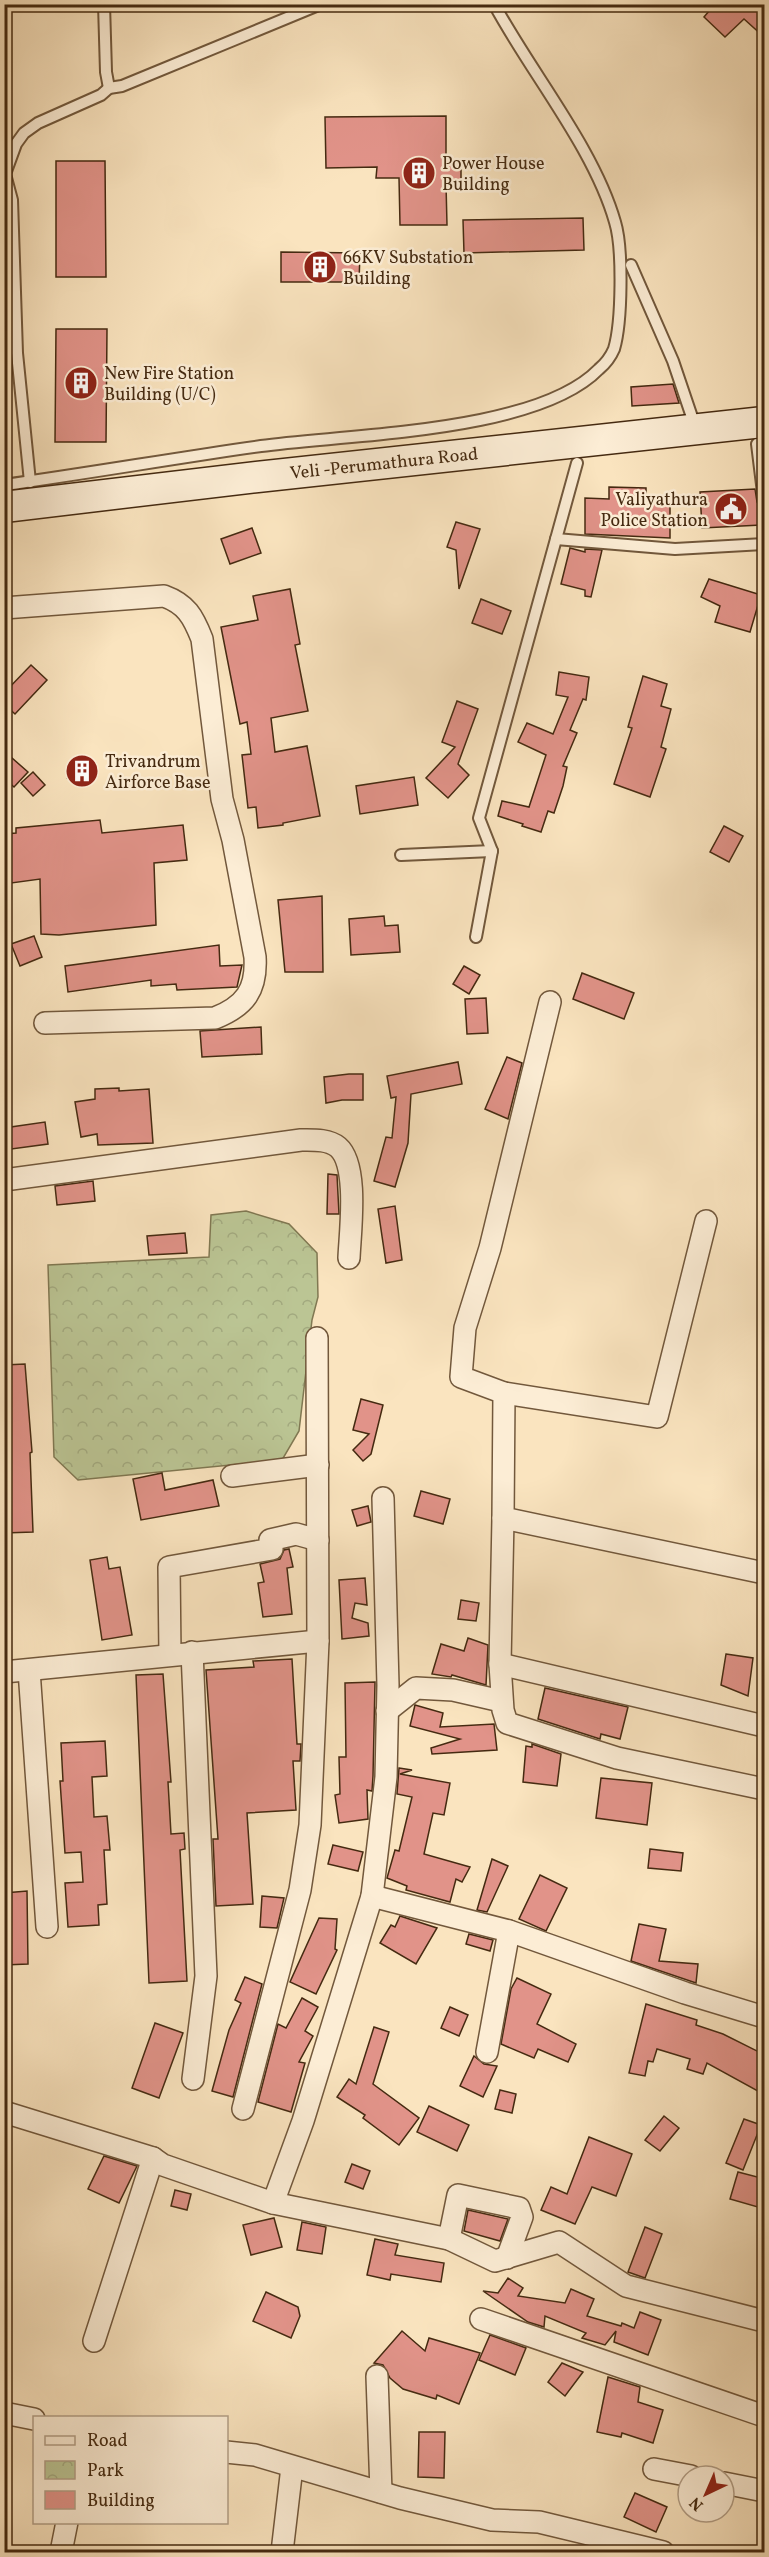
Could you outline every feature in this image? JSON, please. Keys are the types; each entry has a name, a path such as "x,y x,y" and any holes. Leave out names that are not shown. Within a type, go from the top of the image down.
{"main road":[{"name":"Veli -Perumathura Road","path":"4,507 257,477 697,431 762,437"},
{"path":"4,523 523,464 577,463 762,437"}],"street":[{"path":"4,608 164,596 181,602 194,617 202,639 222,799 233,840 255,957 256,974 248,994 235,1010 215,1018 45,1023"},
{"path":"550,1002 490,1248 465,1328 461,1377 504,1393 657,1417 706,1221"},
{"path":"4,1180 302,1140 330,1143 339,1147 349,1169 349,1258"},
{"path":"243,2109 300,1890 310,1825 318,1641 317,1338"},
{"path":"504,1393 500,1664 501,1701 507,1723 517,1728 570,1741 617,1758 765,1790"},
{"path":"232,1476 318,1465"},
{"path":"273,2203 314,2088 372,1896 386,1777 383,1498"},
{"path":"503,1518 765,1573"},
{"path":"170,1655 169,1567 272,1549 270,1540 296,1534 318,1540"},
{"path":"4,1672 318,1641"},
{"path":"192,1652 206,1976 193,2079"},
{"path":"500,1664 765,1726"},
{"path":"29,1670 47,1928"},
{"path":"387,1711 416,1688 453,1690 501,1701"},
{"path":"372,1896 509,1931 685,1993 765,2017"},
{"path":"487,2052 509,1931"},
{"path":"4,2112 153,2158 163,2165 273,2203 449,2239 495,2261 559,2242 626,2286 765,2321"},
{"path":"94,2341 153,2158"},
{"path":"449,2239 458,2195 519,2208 522,2217 510,2244 507,2258"},
{"path":"481,2319 765,2416"},
{"path":"377,2376 381,2492"},
{"path":"4,2413 33,2419"},
{"path":"228,2452 255,2455 381,2492 492,2520 539,2522 663,2553"},
{"path":"282,2553 292,2467"},
{"path":"654,2469 676,2473"},
{"path":"736,2485 765,2491"},
{"path":"62,2553 68,2524"}],"lane":[{"path":"104,4 105,72 109,87"},
{"path":"30,482 16,353 12,201 5,174 16,144 24,133 38,123 101,94 109,87 122,86 321,4"},
{"path":"4,485 262,446 497,417 564,394 599,369 614,349 621,266 615,222 582,150 494,4"},
{"path":"631,265 673,361 697,431"},
{"path":"762,437 765,501"},
{"path":"476,937 492,851 479,818 577,463"},
{"path":"556,539 675,549 765,544"},
{"path":"401,855 492,851"}],"green space":[{"path":"246,1211 289,1224 317,1253 318,1297 312,1320 299,1431 282,1460 78,1480 54,1457 48,1265 209,1257 211,1215"}],"building":[{"path":"715,4 765,4 765,38 744,19 725,37 704,17"},
{"name":"Power House Building","path":"446,116 446,161 461,161 461,184 446,184 447,225 400,225 399,178 376,178 377,167 326,168 325,117"},
{"path":"56,161 105,161 106,277 56,277"},
{"path":"583,218 584,250 464,253 463,220"},
{"name":"66KV Substation Building","path":"281,252 360,253 359,282 281,282"},
{"name":"New Fire Station Building (U/C)","path":"56,329 107,329 106,442 55,442"},
{"path":"673,384 679,403 632,406 631,387"},
{"path":"609,487 646,488 646,499 670,499 670,538 585,534 585,498 609,499"},
{"name":"Valiyathura Police Station","path":"755,489 757,502 761,508 761,525 702,528 700,492"},
{"path":"456,522 480,529 459,589 456,550 447,547"},
{"path":"252,528 261,553 230,564 221,539"},
{"path":"570,548 585,552 585,549 602,550 591,597 585,596 585,590 561,584"},
{"path":"709,579 761,595 750,632 715,622 720,606 701,597"},
{"path":"290,589 300,644 295,645 308,711 271,718 275,752 307,746 320,816 283,823 283,825 258,828 256,807 248,808 242,755 251,754 247,722 240,724 221,627 258,620 253,596"},
{"path":"481,599 511,611 502,634 472,623"},
{"path":"31,665 47,680 15,714 4,704 4,693"},
{"path":"559,672 589,677 586,700 583,699 570,730 577,733 563,766 567,767 563,786 554,813 548,811 541,832 498,816 502,801 529,807 546,755 518,742 527,723 553,734 568,697 556,695"},
{"path":"643,676 667,684 661,706 671,709 661,747 666,749 650,797 614,784 632,728 628,727"},
{"path":"457,701 478,709 458,764 469,775 448,798 426,778 455,747 442,742"},
{"path":"4,751 28,772 14,787 4,778"},
{"name":"Trivandrum Airforce Base","path":"80,755 96,763 84,786 67,778"},
{"path":"33,772 45,785 33,796 21,783"},
{"path":"414,777 418,805 360,814 356,786"},
{"path":"100,820 102,833 183,825 187,860 154,863 156,925 59,935 41,934 40,879 4,884 4,834 16,833 16,828"},
{"path":"724,826 743,836 729,862 710,852"},
{"path":"322,896 323,972 285,972 278,900"},
{"path":"384,916 385,926 398,925 400,952 351,955 349,919"},
{"path":"34,936 42,957 20,966 11,944"},
{"path":"219,945 220,966 242,965 237,987 177,990 176,984 151,986 151,980 68,992 65,966"},
{"path":"464,966 480,975 469,994 453,984"},
{"path":"582,973 634,993 624,1019 573,999"},
{"path":"486,998 488,1033 467,1034 465,999"},
{"path":"261,1027 262,1054 202,1057 200,1031"},
{"path":"507,1057 522,1063 508,1119 485,1109"},
{"path":"458,1062 462,1084 411,1094 408,1143 395,1187 374,1181 386,1137 392,1138 396,1097 391,1098 387,1076"},
{"path":"363,1074 363,1100 326,1103 324,1077"},
{"path":"119,1088 119,1091 149,1089 153,1143 98,1145 97,1134 81,1137 75,1102 95,1099 95,1089"},
{"path":"45,1122 48,1144 4,1150 4,1128"},
{"path":"328,1174 337,1175 339,1214 327,1214"},
{"path":"93,1181 95,1201 57,1205 55,1186"},
{"path":"395,1206 402,1260 386,1263 378,1209"},
{"path":"185,1233 187,1253 149,1255 147,1236"},
{"path":"25,1364 32,1452 30,1453 33,1532 4,1533 4,1478 11,1478 4,1411 4,1365"},
{"path":"361,1399 383,1405 371,1454 363,1461 353,1450 369,1434 353,1430"},
{"path":"162,1473 165,1490 213,1480 219,1506 141,1520 133,1479"},
{"path":"421,1491 450,1499 443,1524 414,1516"},
{"path":"368,1506 371,1522 357,1526 352,1510"},
{"path":"289,1549 293,1567 287,1568 292,1614 263,1617 258,1583 264,1582 260,1564 280,1559 284,1550"},
{"path":"107,1557 109,1569 120,1567 132,1635 102,1640 90,1560"},
{"path":"365,1578 367,1605 355,1603 352,1618 368,1623 369,1636 342,1639 339,1580"},
{"path":"461,1600 479,1603 476,1621 458,1619"},
{"path":"468,1638 488,1645 486,1685 452,1675 451,1677 432,1674 441,1644 464,1651"},
{"path":"726,1654 753,1658 748,1696 721,1685"},
{"path":"292,1659 297,1744 301,1744 300,1761 293,1761 296,1810 247,1813 253,1904 216,1906 213,1839 218,1839 206,1670 254,1667 253,1661"},
{"path":"163,1674 171,1782 168,1782 171,1834 184,1833 185,1849 180,1850 187,1981 149,1983 136,1675"},
{"path":"375,1682 373,1776 372,1791 367,1790 368,1819 339,1823 335,1795 340,1794 339,1757 346,1757 345,1683"},
{"path":"545,1688 628,1707 620,1739 601,1734 600,1739 538,1719"},
{"path":"415,1705 443,1713 440,1727 494,1724 497,1750 432,1754 431,1748 460,1739 410,1726"},
{"path":"105,1741 107,1776 92,1777 94,1817 107,1816 110,1850 104,1850 107,1904 98,1905 99,1925 68,1927 65,1883 83,1882 81,1852 65,1853 60,1781 63,1781 61,1743"},
{"path":"532,1744 561,1754 557,1786 523,1782 526,1746 532,1747"},
{"path":"399,1768 412,1770 400,1774 450,1783 444,1815 433,1813 424,1854 470,1867 462,1882 456,1879 450,1902 406,1890 407,1886 387,1878 395,1850 399,1851 412,1797 397,1794"},
{"path":"601,1778 652,1783 647,1825 596,1818"},
{"path":"333,1845 363,1852 358,1871 328,1864"},
{"path":"650,1849 683,1853 681,1871 648,1868"},
{"path":"492,1859 508,1866 487,1912 477,1910"},
{"path":"540,1875 567,1888 546,1931 519,1919"},
{"path":"27,1891 28,1964 4,1965 4,1893"},
{"path":"262,1896 284,1898 277,1928 260,1927"},
{"path":"400,1916 437,1928 416,1964 380,1943 391,1925 395,1927"},
{"path":"319,1918 337,1919 335,1949 337,1950 316,1994 290,1982"},
{"path":"639,1924 666,1929 659,1961 698,1964 696,1983 631,1961"},
{"path":"469,1934 493,1940 490,1951 466,1944"},
{"path":"245,1977 262,1984 233,2097 212,2091 229,2030 241,2003 235,2000"},
{"path":"517,1978 551,1994 537,2024 576,2044 568,2062 538,2049 534,2058 501,2044 511,1989"},
{"path":"302,1998 318,2007 305,2031 313,2036 299,2062 305,2063 291,2112 258,2102 278,2024 286,2028"},
{"path":"646,2004 697,2020 696,2025 723,2034 765,2055 765,2095 707,2063 703,2074 687,2069 690,2059 657,2049 653,2062 648,2061 645,2076 629,2073"},
{"path":"450,2007 468,2015 459,2036 441,2028"},
{"path":"155,2023 183,2033 159,2098 132,2088"},
{"path":"374,2027 389,2032 373,2084 419,2118 399,2145 363,2118 365,2115 337,2097 349,2079 356,2084"},
{"path":"474,2056 484,2064 497,2066 483,2097 460,2086"},
{"path":"500,2090 516,2094 512,2113 495,2109"},
{"path":"429,2106 469,2125 457,2151 417,2132"},
{"path":"664,2116 679,2128 660,2151 645,2140"},
{"path":"744,2119 761,2125 743,2170 726,2163"},
{"path":"589,2137 632,2154 616,2196 592,2187 575,2224 541,2210 551,2187 567,2194"},
{"path":"104,2156 137,2166 119,2203 88,2189"},
{"path":"352,2164 370,2171 363,2189 345,2182"},
{"path":"738,2172 765,2179 765,2209 730,2199"},
{"path":"175,2190 191,2194 187,2210 171,2206"},
{"path":"468,2210 508,2219 500,2241 464,2231"},
{"path":"274,2218 282,2247 251,2255 243,2225"},
{"path":"302,2222 326,2227 322,2254 297,2250"},
{"path":"645,2227 662,2234 645,2278 628,2272"},
{"path":"375,2239 398,2244 395,2255 444,2263 441,2282 391,2274 390,2280 367,2275"},
{"path":"508,2278 523,2288 518,2296 565,2303 571,2289 594,2299 587,2316 621,2326 622,2323 634,2328 640,2312 661,2320 648,2355 614,2342 616,2331 605,2345 582,2338 586,2333 545,2316 544,2327 528,2322 483,2291 498,2293"},
{"path":"266,2292 298,2307 300,2316 291,2338 253,2321"},
{"path":"402,2331 425,2351 429,2338 480,2353 459,2404 437,2395 436,2399 403,2389 390,2378 383,2365 374,2363"},
{"path":"490,2335 526,2348 515,2375 479,2360"},
{"path":"562,2363 583,2372 565,2396 548,2382"},
{"path":"608,2377 640,2387 638,2402 663,2410 653,2443 622,2433 621,2437 597,2432"},
{"path":"419,2432 445,2432 444,2478 418,2477"},
{"path":"635,2493 667,2507 656,2532 624,2517"}],"place":[{"name":"Power House Building","path":"419,173"},
{"name":"66KV Substation Building","path":"320,267"},
{"name":"New Fire Station Building (U/C)","path":"81,383"},
{"name":"Valiyathura Police Station","path":"731,509"},
{"name":"Trivandrum Airforce Base","path":"82,771"}]}
